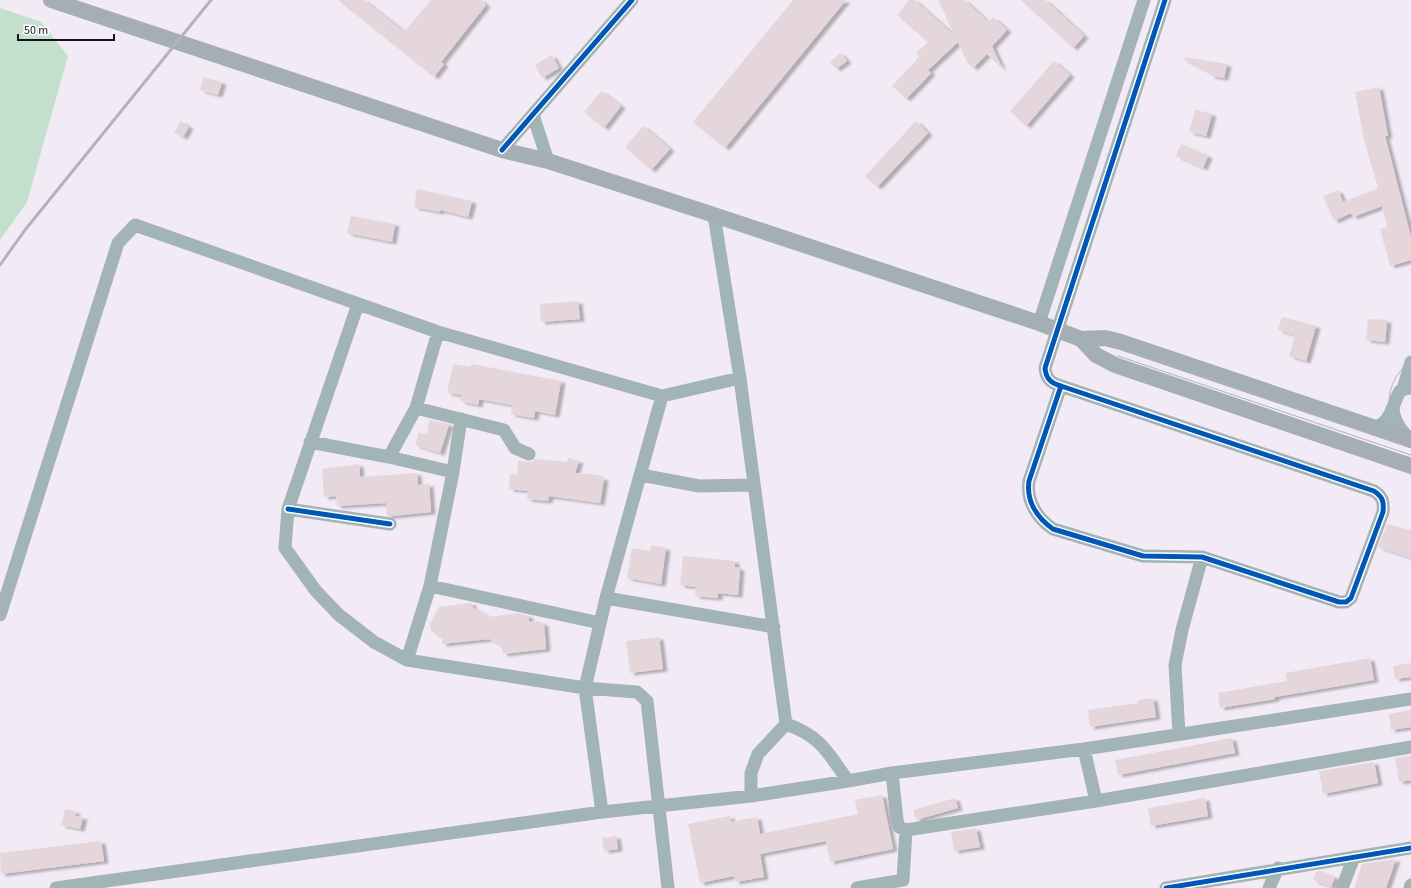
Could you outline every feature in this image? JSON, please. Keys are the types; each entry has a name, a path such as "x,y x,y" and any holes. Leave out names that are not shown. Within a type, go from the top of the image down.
{"main road":[{"path":"51,0 83,5 502,150 548,161 714,215 1039,323 1081,339 1105,338 1121,342 1411,440"},
{"path":"1081,339 1096,355 1115,365 1411,466"}],"street":[{"path":"502,150 632,0"},
{"path":"1039,323 1144,0"},
{"path":"1061,386 1029,482 1028,491 1030,500 1039,516 1053,529 1143,556 1202,557 1339,602 1346,602 1351,598 1383,512 1384,503 1381,496 1374,491 1061,386 1049,380 1046,374 1045,368 1165,0"},
{"path":"533,115 548,161"},
{"path":"714,215 740,378 753,485 774,627 786,724"},
{"path":"0,615 118,244 135,225 438,332 662,396 740,378"},
{"path":"358,304 288,509 285,548 316,591 339,615 374,642 407,660 585,688 636,692 647,702 668,888"},
{"path":"389,457 416,408 438,332"},
{"path":"1371,427 1377,427 1383,424 1393,407 1397,395 1407,388 1411,362"},
{"path":"602,812 585,688 606,598 662,396"},
{"path":"1393,407 1395,419 1402,431 1411,440"},
{"path":"416,408 504,430 515,448 529,454"},
{"path":"407,660 430,586 453,472 461,419"},
{"path":"310,442 389,457 453,472"},
{"path":"641,475 699,486 753,485"},
{"path":"288,509 390,524"},
{"path":"1179,734 1176,665 1182,630 1202,557"},
{"path":"430,586 600,623"},
{"path":"606,598 774,627"},
{"path":"56,888 602,812 751,796 892,773 1084,749 1411,699"},
{"path":"786,724 811,735 822,745 848,781"},
{"path":"751,796 751,773 758,754 786,724"},
{"path":"892,773 897,820 899,827 906,830 1096,801 1411,747"},
{"path":"1084,749 1096,801"},
{"path":"857,888 903,880 906,830"},
{"path":"1166,888 1278,868 1411,848"},
{"path":"1342,888 1354,857"},
{"path":"1269,888 1278,868"}],"green space":[{"path":"0,8 41,22 68,56 27,202 0,240"}],"building":[{"path":"338,0 364,0 404,32 431,0 481,0 486,5 441,62 444,64 434,77"},
{"path":"793,0 846,0 725,148 693,122"},
{"path":"909,0 914,0 955,36 938,0 964,0 987,21 994,18 1007,30 992,46 1002,68 987,54 973,68 967,62 958,42 928,70 931,73 906,99 892,86 919,57 916,53 928,42 897,15"},
{"path":"1021,0 1045,0 1084,36 1073,48"},
{"path":"840,53 847,61 836,69 830,62"},
{"path":"552,55 559,68 542,78 535,65"},
{"path":"1184,57 1227,64 1224,78 1210,76 1211,73 1183,59"},
{"path":"1054,61 1070,75 1026,126 1010,111"},
{"path":"203,77 222,82 218,95 200,90"},
{"path":"1379,87 1388,136 1385,136 1411,237 1411,260 1390,266 1380,229 1387,227 1382,206 1353,217 1351,213 1334,221 1323,196 1338,190 1343,202 1378,188 1364,140 1355,92"},
{"path":"601,91 621,106 604,128 584,112"},
{"path":"1195,110 1212,114 1206,136 1189,132"},
{"path":"181,121 189,127 183,137 174,132"},
{"path":"916,121 928,133 877,187 865,176"},
{"path":"643,126 670,149 651,170 625,147"},
{"path":"1181,144 1208,156 1203,168 1176,156"},
{"path":"417,189 472,201 468,217 440,210 440,212 414,207"},
{"path":"351,216 395,224 392,242 347,233"},
{"path":"578,301 580,319 541,322 540,304"},
{"path":"1282,317 1316,326 1306,361 1289,356 1295,335 1278,330"},
{"path":"1368,319 1387,320 1385,342 1366,340"},
{"path":"453,364 471,367 471,364 561,381 555,415 535,411 534,418 511,414 512,405 479,399 478,405 460,401 462,395 447,393"},
{"path":"429,420 449,424 440,453 415,445 419,432 427,435"},
{"path":"568,458 579,461 575,473 598,475 598,477 604,478 600,503 549,496 548,501 527,499 528,491 509,489 510,474 517,475 518,461 531,462 535,459 567,462"},
{"path":"359,464 360,477 417,473 418,485 429,484 431,512 387,516 386,503 337,506 336,496 324,497 322,469"},
{"path":"1387,524 1411,531 1411,558 1378,547"},
{"path":"651,545 666,548 661,584 627,578 632,548 650,551"},
{"path":"683,556 735,561 735,567 740,568 738,595 718,593 718,598 695,596 696,587 680,585"},
{"path":"472,603 472,607 489,617 518,613 529,616 529,622 538,621 544,624 546,649 503,654 502,647 489,639 441,644 444,638 431,631 430,624 439,607"},
{"path":"659,637 663,669 630,673 626,641"},
{"path":"1370,658 1374,680 1220,708 1218,693 1287,681 1285,673"},
{"path":"1411,663 1411,677 1395,679 1393,666"},
{"path":"1153,698 1156,717 1090,727 1088,710 1138,703 1138,700"},
{"path":"1411,710 1411,727 1391,730 1389,714"},
{"path":"1232,738 1235,753 1118,775 1115,760"},
{"path":"1411,756 1411,780 1399,782 1395,758"},
{"path":"1374,762 1378,783 1323,794 1319,771"},
{"path":"882,795 893,849 830,862 826,841 760,854 764,877 735,882 734,876 700,883 688,824 730,816 731,822 757,817 760,834 858,814 855,800"},
{"path":"955,798 958,808 916,820 913,810"},
{"path":"1205,798 1208,816 1151,826 1148,808"},
{"path":"65,809 76,812 75,816 83,817 80,829 61,825"},
{"path":"976,828 980,847 954,851 951,832"},
{"path":"616,836 618,849 604,851 602,838"},
{"path":"101,841 104,861 1,874 0,853"},
{"path":"1396,859 1386,888 1354,888 1362,864"},
{"path":"1320,871 1335,877 1331,887 1313,880 1316,872"}],"tram line":[{"path":"1121,348 1411,448"},
{"path":"1118,356 1411,455"},
{"path":"1408,444 1399,436 1393,426 1389,402 1390,390 1395,379 1401,370 1411,362"}],"railway":[{"path":"0,265 25,230 211,0"}],"cycle path":[{"path":"502,150 632,0"},
{"path":"1061,386 1029,481 1029,495 1031,502 1042,520 1047,525 1053,529 1143,556 1202,557 1339,602 1346,602 1351,598 1383,512 1382,500 1374,491 1057,385 1052,382 1047,375 1045,368 1165,0"},
{"path":"288,509 390,524"},
{"path":"1166,888 1411,848"}]}
